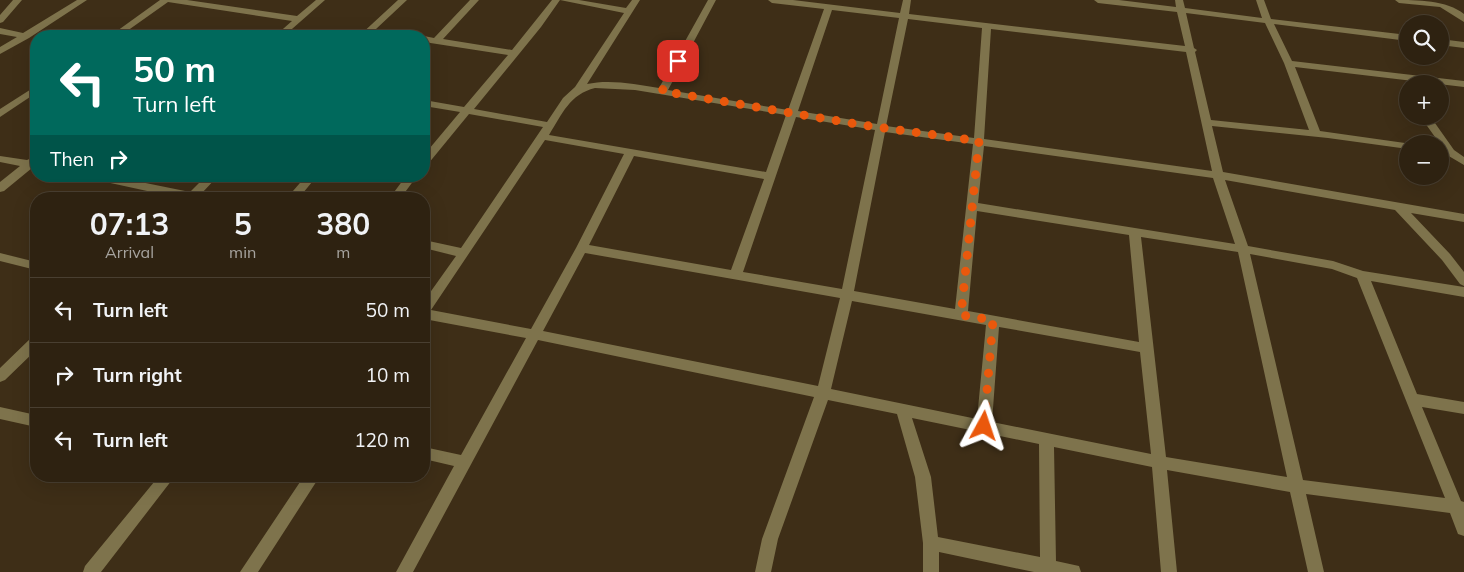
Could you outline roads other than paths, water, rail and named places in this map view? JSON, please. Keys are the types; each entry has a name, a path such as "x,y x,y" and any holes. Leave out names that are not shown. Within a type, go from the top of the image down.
{"street":[{"path":"0,20 18,0"},
{"path":"34,30 83,0"},
{"path":"123,30 166,0"},
{"path":"170,0 299,18"},
{"path":"231,9 242,0"},
{"path":"286,30 321,0"},
{"path":"370,30 403,0"},
{"path":"436,41 475,0"},
{"path":"430,155 556,0"},
{"path":"564,0 628,11"},
{"path":"430,303 462,253 543,137 562,104 579,89 636,0"},
{"path":"662,91 712,0"},
{"path":"772,0 1192,50"},
{"path":"763,572 770,539 823,393 847,294 907,0"},
{"path":"1100,0 1180,4 1268,21 1399,37"},
{"path":"1260,0 1268,21 1289,63 1316,134"},
{"path":"1399,0 1450,7 1460,13 1464,19"},
{"path":"1180,4 1192,50 1205,122 1218,175 1243,249 1316,572"},
{"path":"736,274 828,7"},
{"path":"961,315 979,141 986,26"},
{"path":"0,31 30,37"},
{"path":"0,51 30,32"},
{"path":"430,40 514,53"},
{"path":"1449,43 1464,45"},
{"path":"1289,63 1399,78"},
{"path":"1449,83 1464,84"},
{"path":"579,89 595,85 635,87 880,128 1218,175 1464,218"},
{"path":"0,114 30,93"},
{"path":"430,104 549,126"},
{"path":"1205,122 1399,145"},
{"path":"543,137 769,176"},
{"path":"404,572 533,334 582,248 631,152"},
{"path":"1449,154 1464,162"},
{"path":"0,159 30,163"},
{"path":"0,188 30,166"},
{"path":"128,182 170,192"},
{"path":"196,192 207,182"},
{"path":"297,192 307,182"},
{"path":"399,192 407,182"},
{"path":"972,206 1243,249 1333,265 1362,276 1464,292"},
{"path":"1400,208 1446,257 1464,281"},
{"path":"1134,231 1159,462 1168,572"},
{"path":"430,245 462,253"},
{"path":"582,248 1146,348"},
{"path":"3,262 30,265"},
{"path":"1362,276 1460,508 1464,529"},
{"path":"430,313 1159,462 1297,486 1460,508"},
{"path":"984,426 993,320"},
{"path":"0,376 30,348"},
{"path":"1414,399 1464,408"},
{"path":"903,410 923,477 931,543 931,572"},
{"path":"0,413 30,420"},
{"path":"1046,439 1048,567"},
{"path":"430,454 464,462"},
{"path":"91,572 163,482"},
{"path":"248,572 309,482"},
{"path":"931,543 1073,572"}]}
